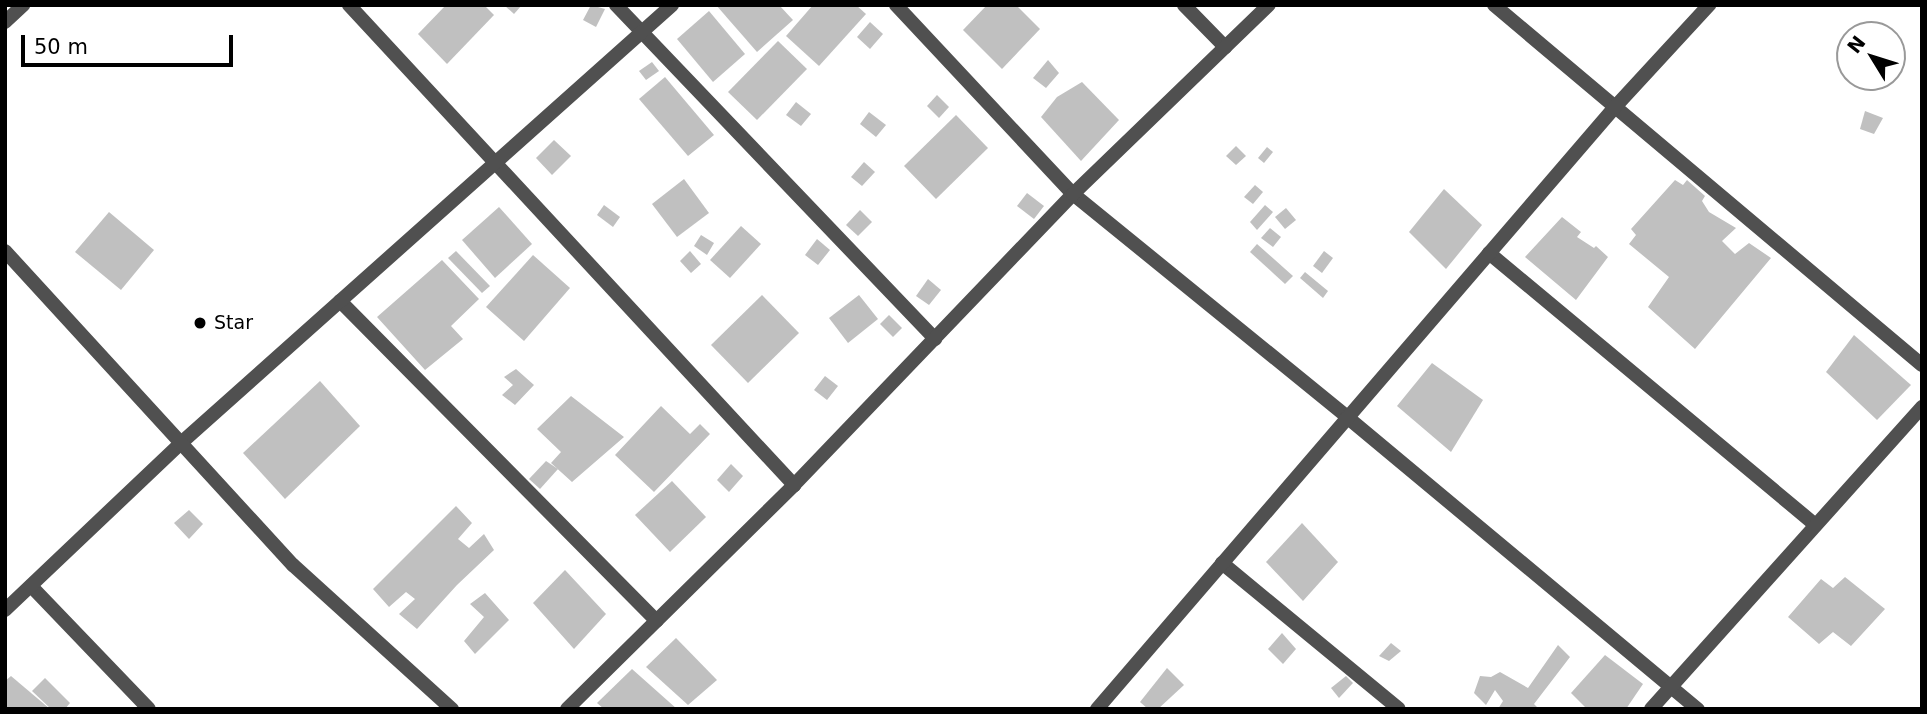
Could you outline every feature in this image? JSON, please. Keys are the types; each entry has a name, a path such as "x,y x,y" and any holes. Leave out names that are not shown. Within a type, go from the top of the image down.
{"street":[{"path":"5,22 23,5"},
{"path":"349,5 794,485"},
{"path":"616,5 935,339"},
{"path":"5,610 181,443 672,5"},
{"path":"897,5 1073,194 1347,417 1698,709"},
{"path":"1184,5 1225,47"},
{"path":"567,709 794,485 1073,194 1269,5"},
{"path":"1494,5 1922,365"},
{"path":"1098,709 1615,107 1710,5"},
{"path":"5,251 293,565 452,709"},
{"path":"1489,253 1815,525"},
{"path":"340,301 657,621"},
{"path":"1651,709 1922,407"},
{"path":"1222,563 1399,709"},
{"path":"30,586 149,709"}],"building":[{"path":"446,5 484,5 494,15 447,64 418,34"},
{"path":"504,5 522,5 514,14"},
{"path":"591,5 605,9 596,27 583,20"},
{"path":"716,5 779,5 793,20 757,52"},
{"path":"813,5 856,5 866,14 819,66 786,36"},
{"path":"987,5 1016,5 1040,29 1002,69 963,30"},
{"path":"709,11 745,54 713,82 677,39"},
{"path":"870,22 883,34 870,49 857,37"},
{"path":"778,41 807,69 757,120 728,92"},
{"path":"1048,60 1059,73 1046,88 1033,78"},
{"path":"652,62 659,71 646,80 639,71"},
{"path":"665,77 714,135 688,156 639,99"},
{"path":"1082,82 1119,120 1081,161 1041,117 1057,97"},
{"path":"937,95 949,107 939,118 927,106"},
{"path":"796,102 811,114 801,126 786,115"},
{"path":"1865,111 1883,118 1874,134 1860,129"},
{"path":"869,112 886,125 876,137 860,124"},
{"path":"956,115 988,148 936,199 904,166"},
{"path":"554,140 571,156 552,175 536,158"},
{"path":"1236,146 1246,156 1236,165 1226,156"},
{"path":"1267,147 1273,152 1264,163 1258,158"},
{"path":"864,162 875,172 862,186 851,177"},
{"path":"684,179 709,213 677,237 652,204"},
{"path":"1675,180 1683,185 1687,180 1705,196 1702,201 1709,212 1736,228 1722,241 1735,254 1749,243 1771,258 1695,349 1648,307 1669,277 1629,244 1636,235 1631,229"},
{"path":"1255,185 1263,192 1253,204 1244,197"},
{"path":"1444,189 1482,225 1446,269 1409,232"},
{"path":"1027,193 1044,206 1034,219 1017,206"},
{"path":"604,205 620,217 613,227 597,215"},
{"path":"1265,205 1273,212 1257,230 1250,222"},
{"path":"499,207 532,244 495,278 462,240"},
{"path":"1286,208 1296,220 1285,229 1275,217"},
{"path":"860,210 872,222 858,236 846,225"},
{"path":"109,212 154,250 121,290 75,252"},
{"path":"1562,217 1581,232 1577,237 1594,248 1596,246 1608,257 1576,300 1525,257"},
{"path":"741,226 761,244 730,278 710,260"},
{"path":"1270,228 1281,237 1273,247 1261,238"},
{"path":"701,235 714,243 707,255 694,246"},
{"path":"817,239 830,250 818,265 805,255"},
{"path":"1257,244 1293,276 1285,284 1250,252"},
{"path":"456,251 490,286 482,293 448,258"},
{"path":"690,251 701,264 691,273 680,261"},
{"path":"1324,251 1333,258 1322,273 1313,266"},
{"path":"533,255 570,288 524,341 486,307"},
{"path":"442,260 479,299 451,326 463,339 425,370 377,317"},
{"path":"1305,272 1328,291 1323,298 1300,278"},
{"path":"928,279 941,290 929,305 916,296"},
{"path":"762,295 799,333 748,383 711,345"},
{"path":"859,295 878,319 848,343 829,318"},
{"path":"889,315 902,328 893,337 880,324"},
{"path":"1854,335 1911,385 1877,420 1826,372"},
{"path":"1432,363 1483,400 1451,452 1397,406"},
{"path":"516,369 534,385 515,405 502,395 513,385 504,377"},
{"path":"825,376 838,386 827,400 814,390"},
{"path":"320,381 360,426 285,499 243,453"},
{"path":"571,396 624,437 572,482 551,463 561,452 537,429"},
{"path":"661,406 690,434 700,424 710,434 654,492 615,455"},
{"path":"546,461 558,469 540,489 529,479"},
{"path":"731,464 743,476 729,492 717,480"},
{"path":"672,481 706,517 670,552 635,515"},
{"path":"456,506 472,523 458,539 469,548 484,534 494,550 417,629 399,614 415,599 406,592 389,607 373,589"},
{"path":"189,510 203,524 189,539 174,523"},
{"path":"1302,523 1338,562 1303,601 1266,562"},
{"path":"565,570 606,614 574,649 533,603"},
{"path":"1845,577 1885,609 1851,646 1833,632 1819,644 1788,617 1821,579 1833,588"},
{"path":"485,593 509,620 475,654 464,641 484,617 470,604"},
{"path":"1282,633 1296,649 1283,664 1268,649"},
{"path":"676,638 717,680 688,705 646,667"},
{"path":"1391,643 1401,651 1389,661 1379,656"},
{"path":"1558,645 1570,657 1534,704 1539,709 1498,709 1503,701 1495,690 1486,705 1474,693 1480,676 1491,677 1500,672 1528,688"},
{"path":"1605,655 1643,684 1626,709 1587,709 1571,693"},
{"path":"1167,668 1184,685 1158,709 1148,709 1140,702"},
{"path":"632,669 677,709 604,709 597,703"},
{"path":"11,676 50,709 5,709 5,681"},
{"path":"1346,676 1353,683 1339,698 1331,688"},
{"path":"45,678 70,703 65,709 51,709 32,691"}],"place":[{"name":"Star","path":"200,323"}]}
